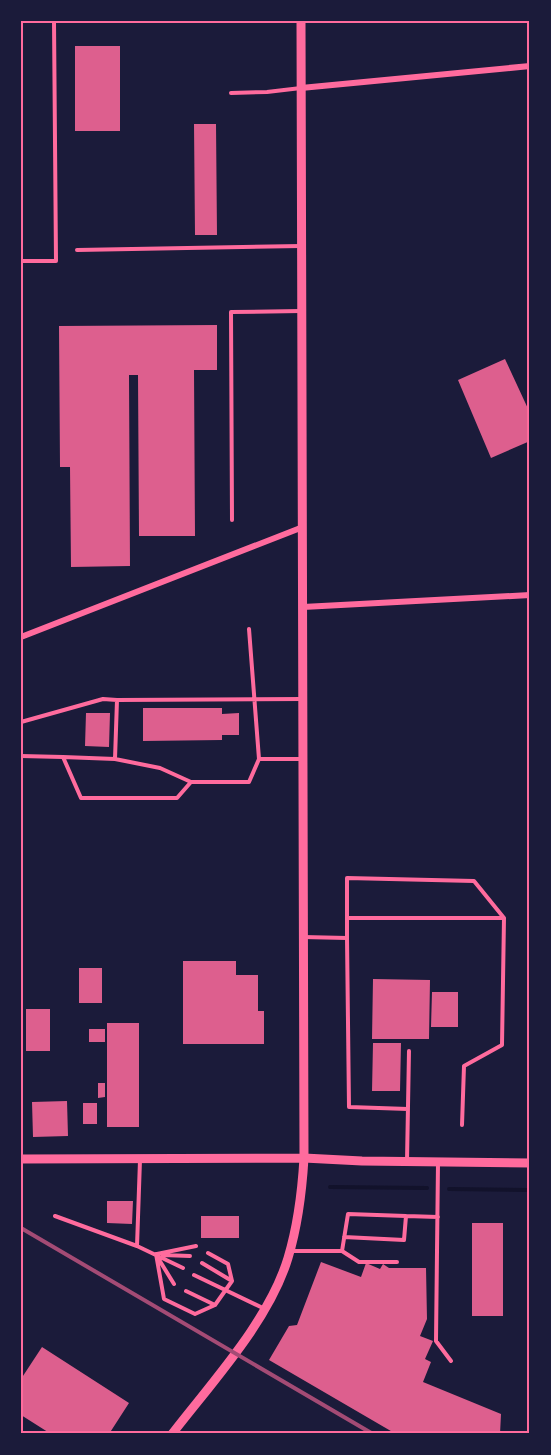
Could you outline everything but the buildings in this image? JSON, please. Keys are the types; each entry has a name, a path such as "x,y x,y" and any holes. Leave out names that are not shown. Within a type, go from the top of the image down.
{"street":[{"path":"172,1434 266,1309 288,1259 301,1204 304,1158 301,21"},
{"path":"302,88 530,66"},
{"path":"21,637 303,527"},
{"path":"303,607 530,595"},
{"path":"21,1159 304,1158 407,1162 530,1162"}],"lane":[{"path":"21,261 56,261 54,21"},
{"path":"231,93 302,88"},
{"path":"77,250 302,246"},
{"path":"232,520 231,312 302,311"},
{"path":"21,756 115,759 160,768 191,782 249,782 259,759 249,628"},
{"path":"21,722 103,699 303,699"},
{"path":"115,759 117,700"},
{"path":"63,757 81,798 177,798 191,782"},
{"path":"259,759 303,759"},
{"path":"408,1109 349,1107 347,878 474,881 504,918 502,1045 464,1066 462,1125"},
{"path":"348,918 504,918"},
{"path":"303,937 347,938"},
{"path":"407,1162 409,1051"},
{"path":"137,1246 140,1158"},
{"path":"438,1162 436,1341 451,1361"},
{"path":"342,1251 348,1214 438,1217"},
{"path":"55,1216 137,1246 183,1268"},
{"path":"344,1238 405,1240 406,1216"},
{"path":"156,1254 196,1246"},
{"path":"290,1251 342,1251 359,1262 397,1262"},
{"path":"208,1253 228,1264 232,1281"},
{"path":"156,1254 190,1256"},
{"path":"156,1254 174,1284"},
{"path":"156,1254 164,1299 195,1314 215,1305 232,1281"},
{"path":"202,1263 232,1281"},
{"path":"194,1275 266,1309"},
{"path":"186,1291 215,1305"}],"waterway":[{"path":"330,1187 427,1188"},
{"path":"449,1189 528,1190"}],"railway":[{"path":"21,1228 373,1434"}]}
